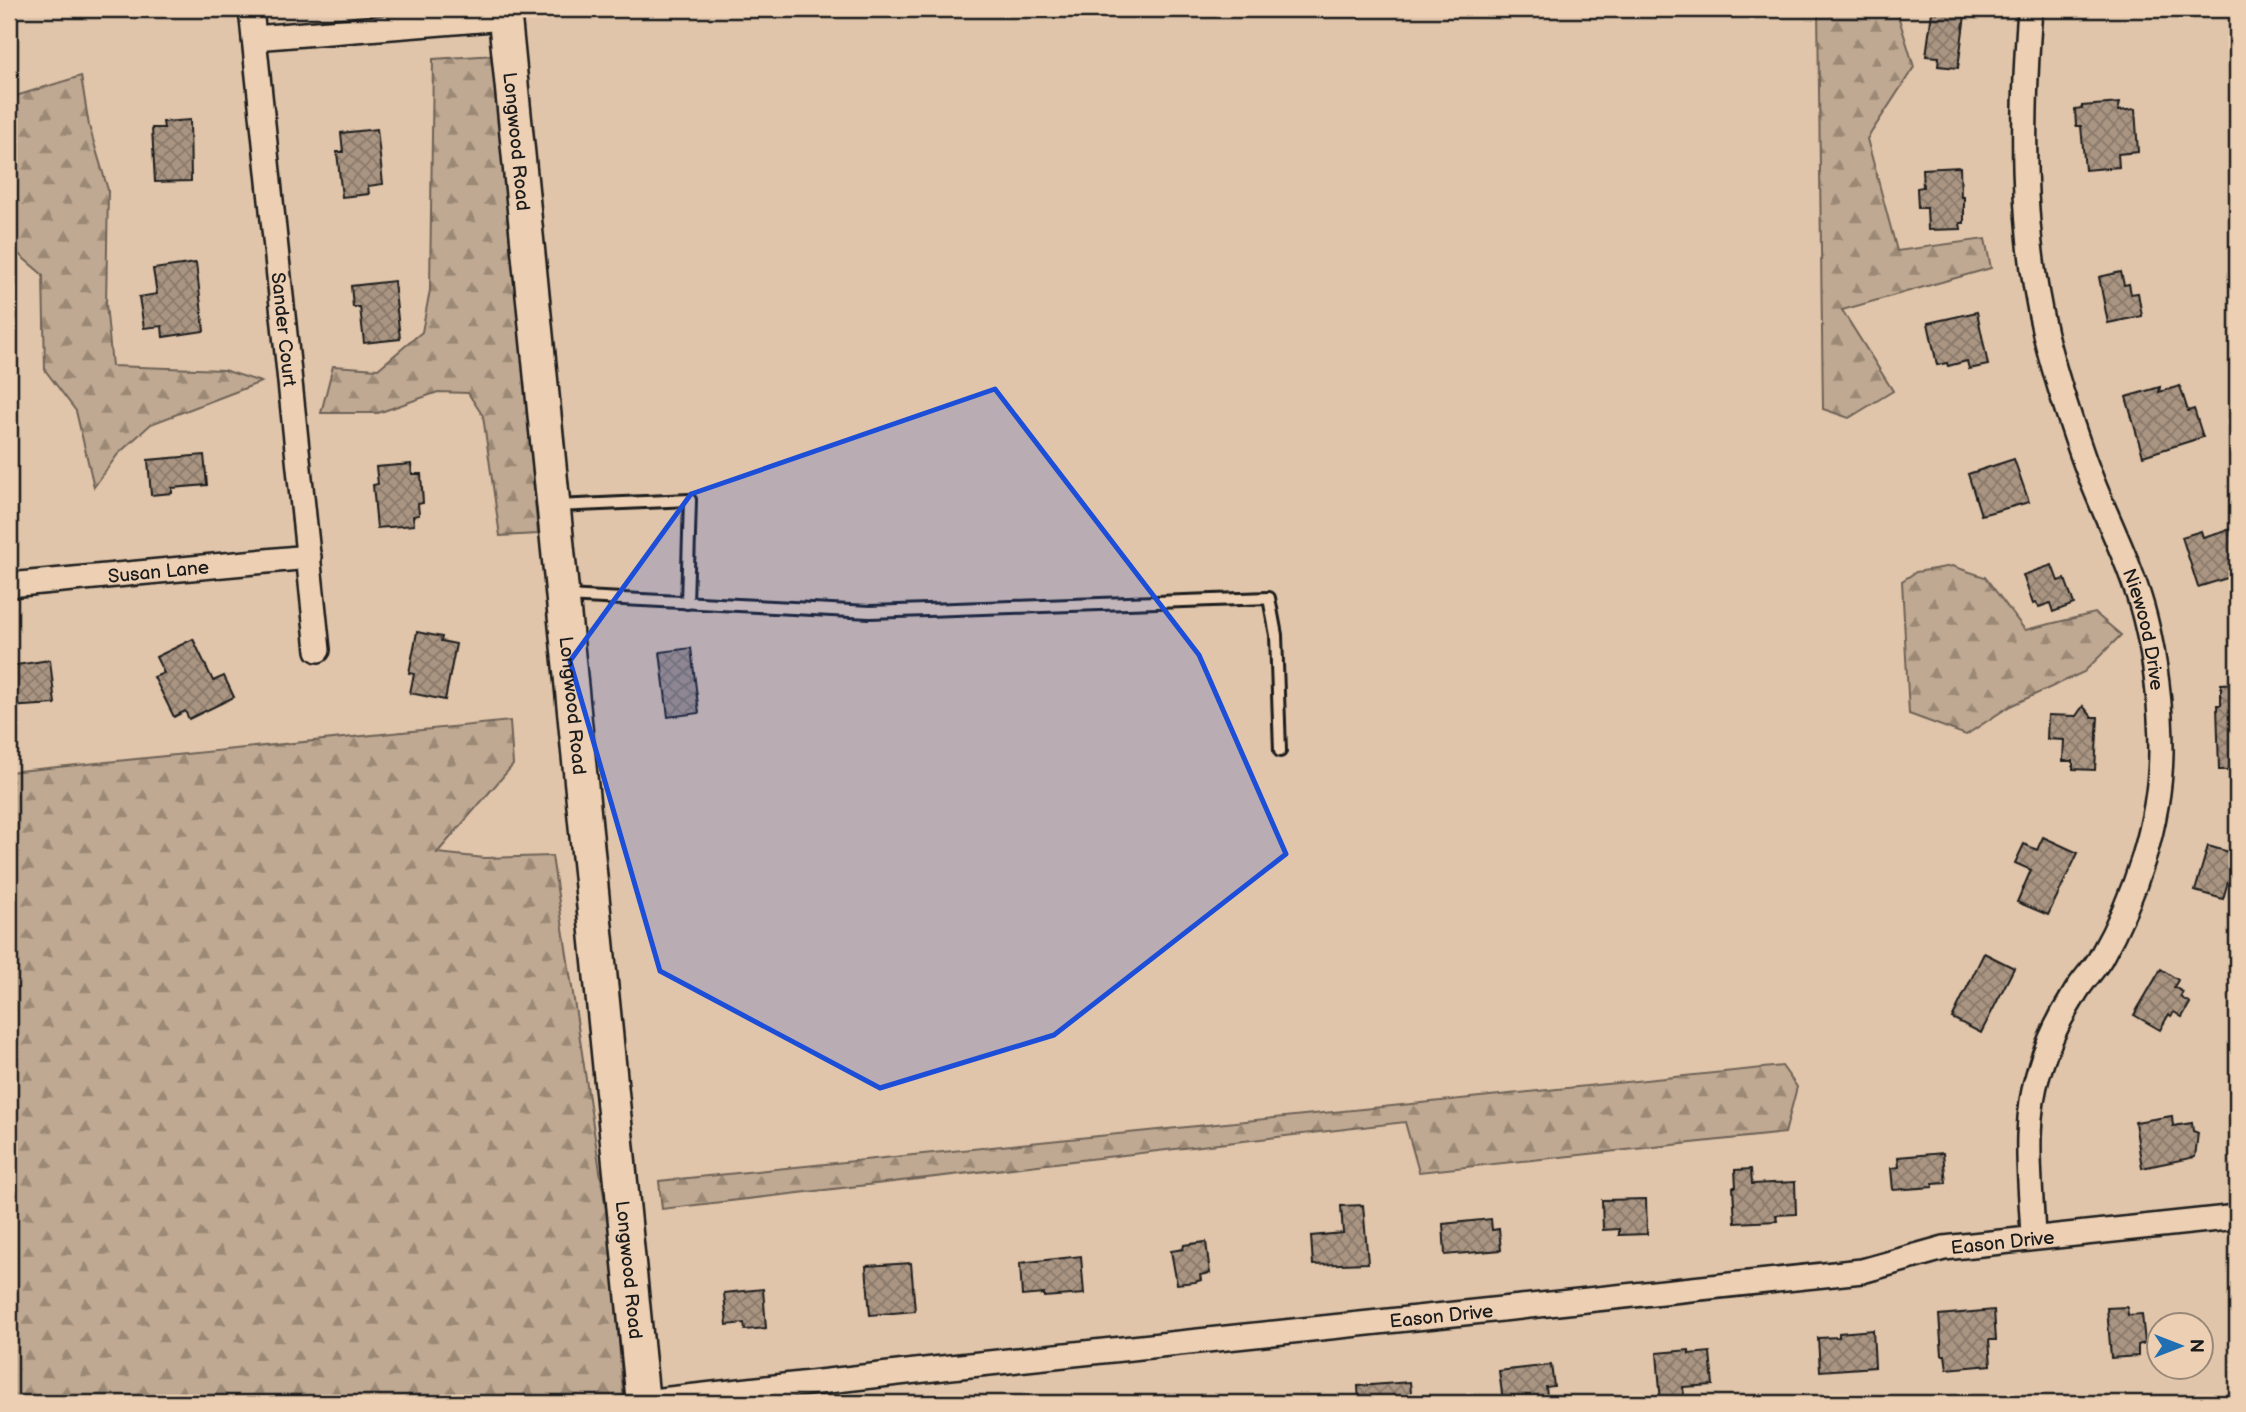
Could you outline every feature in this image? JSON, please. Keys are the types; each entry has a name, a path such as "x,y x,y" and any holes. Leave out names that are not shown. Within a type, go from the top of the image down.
{"main road":[{"name":"Longwood Road","path":"505,13 643,1403"}],"street":[{"name":"Sander Court","path":"251,9 318,650"},
{"name":"Niewood Drive","path":"2029,9 2024,87 2028,212 2045,334 2083,457 2130,572 2145,617 2157,683 2161,753 2154,810 2143,862 2129,901 2097,963 2075,993 2053,1034 2038,1074 2031,1115 2029,1150 2033,1237"},
{"path":"254,38 505,13"},
{"name":"Susan Lane","path":"9,585 309,557"},
{"name":"Eason Drive","path":"643,1403 951,1367 1862,1271 1944,1248 2237,1217"}],"lane":[{"path":"553,506 690,500 687,603"},
{"path":"563,596 870,612 1269,598 1276,635 1280,751"}],"highlighted area":[{"path":"995,389 1199,655 1286,854 1054,1035 880,1088 660,971 570,661 691,494"}],"green space":[{"path":"1818,9 1896,9 1914,67 1867,139 1897,251 1985,239 1991,268 1842,310 1893,391 1849,418 1823,409"},
{"path":"495,55 538,534 500,536 483,416 468,393 438,392 378,413 321,413 333,366 378,369 422,332 430,290 433,59"},
{"path":"81,76 89,126 108,190 106,304 112,366 224,370 261,382 151,424 118,454 94,487 76,411 45,370 43,275 9,246 9,98"},
{"path":"1952,566 1985,577 2025,630 2095,613 2121,635 2084,672 2010,706 1966,735 1909,714 1902,581 1916,572"},
{"path":"510,721 513,765 437,853 485,858 552,856 611,1243 624,1403 9,1403 9,772"},
{"path":"1782,1066 1797,1087 1785,1133 1419,1172 1405,1122 662,1209 659,1181"}],"building":[{"path":"1932,12 1965,15 1958,68 1938,66 1939,57 1926,56"},
{"path":"2120,103 2118,111 2135,109 2138,152 2118,154 2119,167 2085,170 2081,126 2076,126 2075,109"},
{"path":"190,120 191,181 155,182 152,128 164,128 163,122"},
{"path":"377,129 383,184 368,186 369,194 342,197 337,152 343,152 341,133"},
{"path":"1960,167 1961,197 1964,197 1964,223 1960,223 1961,229 1928,230 1927,208 1918,208 1917,188 1923,187 1922,169"},
{"path":"196,263 204,331 163,337 162,326 144,328 139,297 157,294 153,269"},
{"path":"2121,272 2124,285 2129,284 2131,294 2138,293 2142,316 2108,323 2099,277"},
{"path":"394,281 400,339 364,343 360,307 353,307 351,286"},
{"path":"1977,312 1988,365 1969,369 1967,361 1948,366 1947,363 1937,365 1928,323"},
{"path":"2180,386 2188,411 2194,409 2203,437 2143,456 2126,397 2160,387 2159,392"},
{"path":"204,455 207,485 172,488 172,493 151,495 148,460"},
{"path":"2014,459 2029,502 1981,515 1968,474"},
{"path":"411,464 412,474 421,474 423,503 418,504 419,515 413,516 414,525 377,528 373,485 378,484 376,467"},
{"path":"2230,529 2237,554 2237,575 2198,587 2182,537 2201,531 2203,537"},
{"path":"2052,565 2058,581 2065,579 2074,604 2053,612 2050,603 2039,607 2036,603 2033,604 2023,575"},
{"path":"417,632 442,637 441,641 456,644 445,700 410,693 414,674 409,673"},
{"path":"193,639 213,681 224,676 234,697 189,719 185,711 174,717 154,677 164,673 156,657"},
{"path":"691,648 699,713 668,717 660,652"},
{"path":"50,660 55,704 9,707 9,666"},
{"path":"2237,683 2237,770 2219,770 2217,705 2221,705 2221,684"},
{"path":"2083,706 2092,717 2098,717 2095,770 2073,769 2073,761 2063,761 2064,740 2047,739 2048,715 2076,716"},
{"path":"2043,837 2078,853 2048,915 2017,902 2031,870 2015,863 2024,844 2037,850"},
{"path":"2208,846 2236,854 2223,899 2195,891"},
{"path":"1984,953 2014,968 1981,1033 1952,1018"},
{"path":"2161,969 2178,980 2174,987 2183,992 2180,997 2190,1003 2182,1017 2174,1012 2171,1016 2169,1014 2160,1030 2134,1015"},
{"path":"2172,1116 2173,1126 2192,1123 2193,1131 2198,1133 2195,1157 2142,1168 2135,1122"},
{"path":"1943,1153 1946,1183 1933,1184 1933,1187 1893,1190 1891,1168 1899,1167 1898,1157"},
{"path":"1751,1169 1752,1184 1795,1182 1796,1214 1776,1215 1777,1221 1735,1223 1735,1170"},
{"path":"1646,1199 1647,1234 1619,1235 1619,1229 1603,1230 1602,1200"},
{"path":"1363,1205 1368,1263 1313,1265 1311,1236 1343,1233 1341,1206"},
{"path":"1491,1219 1492,1230 1499,1229 1501,1250 1445,1255 1443,1224"},
{"path":"1206,1242 1210,1273 1200,1275 1201,1280 1195,1282 1177,1284 1171,1251 1183,1249 1184,1245"},
{"path":"1081,1256 1084,1294 1022,1296 1020,1263"},
{"path":"911,1263 915,1311 870,1315 866,1266"},
{"path":"763,1289 766,1328 745,1330 744,1323 727,1325 724,1293"},
{"path":"2127,1307 2128,1315 2142,1314 2144,1343 2138,1345 2138,1356 2111,1358 2107,1308"},
{"path":"1994,1310 1996,1340 1989,1340 1991,1365 1947,1369 1945,1355 1942,1355 1939,1315"},
{"path":"1873,1330 1875,1367 1820,1371 1818,1338"},
{"path":"1689,1350 1689,1354 1710,1352 1713,1385 1683,1387 1685,1403 1661,1403 1657,1353"},
{"path":"1551,1365 1554,1386 1546,1387 1548,1403 1503,1401 1499,1371"},
{"path":"1410,1382 1412,1403 1359,1403 1358,1386"}]}
